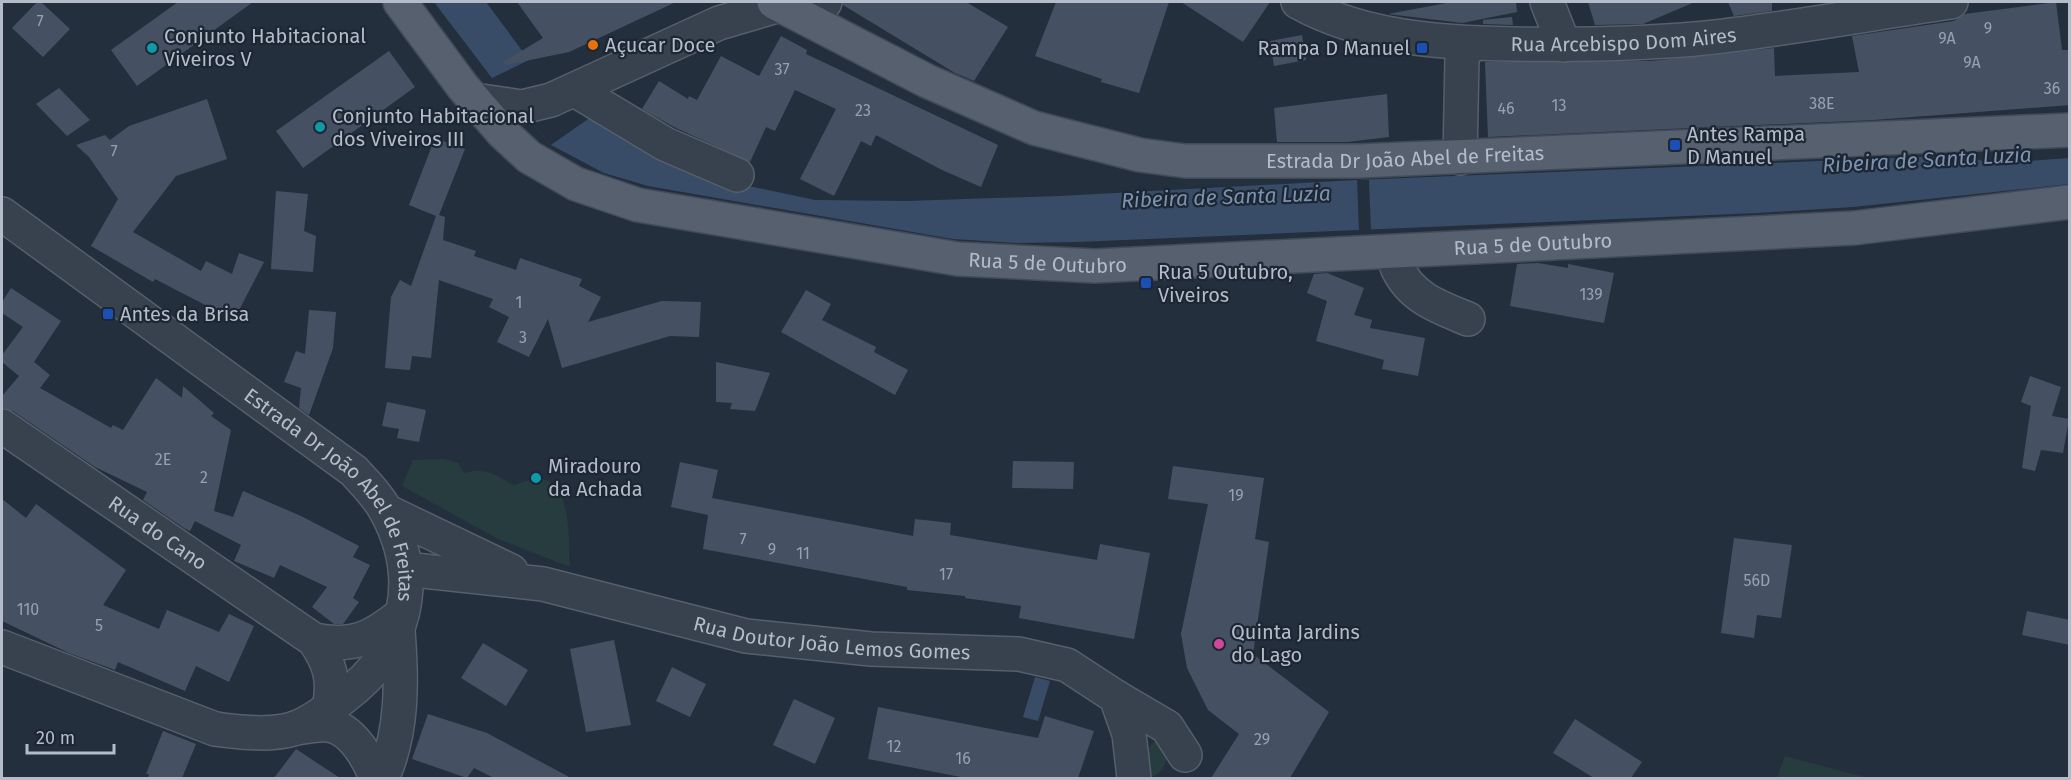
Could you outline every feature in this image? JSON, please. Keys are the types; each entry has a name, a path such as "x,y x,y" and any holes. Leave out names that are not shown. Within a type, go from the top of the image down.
{"main road":[{"name":"Rua 5 de Outubro","path":"400,2 474,100 529,157 576,184 638,205 886,249 958,259 1095,266 1854,228 2070,202"},
{"name":"Estrada Dr João Abel de Freitas","path":"777,3 819,11 988,109 1043,130 1140,155 1214,163 1460,158 2070,130"}],"street":[{"name":"Rua Arcebispo Dom Aires","path":"1298,2 1326,18 1389,34 1470,43 1563,45 1696,39 1951,2"},
{"path":"1547,2 1563,45"},
{"path":"474,100 522,107 551,100 575,90 724,11 777,3"},
{"path":"1460,158 1462,58 1470,43"},
{"path":"575,90 665,144 737,175"},
{"name":"Estrada Dr João Abel de Freitas","path":"2,214 354,471 386,511 399,540 405,569 400,622 370,677 329,708 294,728 251,734 215,729 2,647"},
{"path":"1397,267 1403,280 1425,301 1468,319"},
{"name":"Rua do Cano","path":"2,426 314,639 335,644 376,634 400,622"},
{"name":"Rua Doutor João Lemos Gomes","path":"386,511 543,584"},
{"name":"Rua Doutor João Lemos Gomes","path":"405,569 543,584 746,636 871,649 1019,654 1067,665 1167,727 1178,769"},
{"path":"382,778 389,763 402,690 400,622"},
{"name":"Rua do Cano","path":"314,639 331,670 333,692 329,708"},
{"path":"1116,697 1129,734 1134,778"},
{"path":"294,728 329,725 345,732 370,761 376,778"}],"green space":[{"path":"444,459 458,463 464,473 478,471 490,473 514,486 533,479 547,481 557,489 567,517 570,567 496,538 402,486 413,460"},
{"path":"1156,740 1168,755 1162,770 1153,777 1149,774 1147,755"},
{"path":"1785,756 1868,778 1777,778"}],"water":[{"name":"Ribeira de Santa Luzia","path":"434,2 486,2 529,60 551,82 739,184 815,200 907,201 1060,196 1357,180 1967,155 1989,164 2069,158 2069,184 1853,207 1757,213 1077,242 1017,243 953,239 648,186 604,173 551,145 492,78"},
{"path":"1035,677 1050,681 1038,721 1023,717"}],"pier":[{"path":"529,60 591,117 551,145 492,78"},
{"path":"1357,180 1369,180 1371,231 1359,232"}],"building":[{"path":"37,2 41,2 70,29 43,57 12,28"},
{"name":"Conjunto Habitacional Viveiros V","path":"178,2 253,2 137,86 111,50"},
{"path":"517,2 676,2 569,52 505,65 503,62 543,38"},
{"path":"843,2 966,2 1008,27 974,81 955,73 843,5"},
{"path":"1056,2 1169,2 1139,93 1101,82 1102,79 1035,56"},
{"path":"1181,2 1270,2 1243,42"},
{"path":"1452,2 1516,2 1517,12 1462,23 1388,14"},
{"path":"1588,2 1695,2 1643,24 1595,25"},
{"path":"1728,2 1772,2 1772,11 1734,16"},
{"path":"2056,2 2062,50 2070,50 2070,105 1873,120 1488,137 1485,62 1651,61 1774,48 1775,76 1859,72 1852,36 1954,21 1965,14"},
{"path":"1512,17 1513,25 1483,24 1483,20"},
{"path":"1302,35 1306,60 1274,66 1270,41"},
{"path":"781,36 807,50 806,54 998,145 981,187 942,170 876,135 871,146 861,141 834,196 800,179 836,109 795,90 775,131 766,127 750,162 674,127 642,109 659,81 688,99 689,96 697,100 721,56 759,76"},
{"path":"389,51 415,87 303,168 276,131"},
{"path":"59,88 90,120 67,136 36,104"},
{"path":"1387,94 1389,137 1348,142 1277,142 1274,108"},
{"path":"207,99 227,159 176,176 133,232 201,271 206,261 232,274 239,253 264,262 234,320 155,279 153,282 91,246 118,199 89,157 76,145 105,135 110,140 129,126"},
{"path":"435,138 465,149 439,215 445,217 443,240 476,251 474,256 516,270 520,258 582,279 579,286 601,297 588,322 662,301 701,302 699,337 670,336 562,368 548,319 529,357 497,342 509,317 489,307 493,299 439,280 431,358 412,356 410,370 385,368 391,297 400,280 411,286 436,216 409,205"},
{"path":"276,191 308,194 304,231 316,236 313,272 271,269"},
{"path":"1538,263 1568,268 1568,264 1614,273 1604,323 1510,306 1517,264"},
{"path":"1327,273 1364,288 1354,315 1372,320 1370,328 1425,338 1418,376 1382,369 1384,360 1316,341 1327,301 1307,293 1314,274"},
{"path":"11,288 61,321 34,362 50,375 40,388 111,428 113,425 123,430 156,378 182,398 183,386 214,413 211,416 231,430 214,511 233,517 243,491 301,516 359,546 353,557 370,565 353,598 359,602 343,624 334,624 312,607 327,587 280,565 274,578 234,561 241,545 195,521 190,531 184,528 143,500 147,492 95,467 13,411 2,408 2,396 19,376 2,362 2,355 23,327 2,313 2,302"},
{"path":"806,290 831,304 822,320 876,347 874,352 908,370 895,395 781,332"},
{"path":"309,310 336,312 333,348 309,415 299,408 301,388 284,382 296,351 305,354"},
{"path":"716,362 770,373 755,411 730,409 732,403 716,402"},
{"path":"2030,376 2061,387 2052,416 2069,419 2063,453 2041,450 2035,471 2022,468 2031,406 2021,402"},
{"path":"387,402 426,410 419,442 397,438 399,429 382,426"},
{"path":"1013,461 1074,462 1073,489 1012,488"},
{"path":"680,462 718,470 712,498 913,536 915,519 951,523 950,535 1097,560 1100,544 1150,553 1134,639 1019,618 1021,606 965,598 965,596 907,590 907,587 703,549 708,515 671,507"},
{"name":"Quinta Jardins do Lago","path":"1173,466 1264,478 1255,539 1269,542 1253,654 1329,712 1290,778 1211,778 1239,734 1208,710 1187,668 1181,634 1208,504 1168,499"},
{"path":"2,499 26,518 36,504 126,570 103,605 159,629 167,610 219,632 229,614 254,626 229,682 196,666 185,691 118,662 115,670 69,653 2,621"},
{"path":"1734,538 1792,545 1781,618 1757,615 1754,638 1721,633"},
{"path":"2027,611 2070,620 2070,645 2022,635"},
{"path":"614,640 631,725 586,732 570,649"},
{"path":"483,643 528,670 506,706 461,678"},
{"path":"672,667 706,684 690,717 656,701"},
{"path":"794,699 835,718 815,764 773,745"},
{"path":"878,707 1038,738 1045,716 1094,731 1078,778 966,778 868,759"},
{"path":"428,714 487,733 571,778 494,778 474,768 467,778 412,759"},
{"path":"1575,719 1642,762 1631,778 1594,778 1553,753"},
{"path":"163,731 196,744 182,778 148,778 149,774 146,774"},
{"path":"296,749 340,778 274,778"}],"place":[{"name":"Açucar Doce","path":"593,45"},
{"name":"Conjunto Habitacional Viveiros V","path":"152,48"},
{"name":"Rampa D Manuel","path":"1422,48"},
{"name":"Conjunto Habitacional dos Viveiros III","path":"320,127"},
{"name":"Antes Rampa D Manuel","path":"1675,145"},
{"name":"Rua 5 Outubro, Viveiros","path":"1146,283"},
{"name":"Antes da Brisa","path":"108,314"},
{"name":"Miradouro da Achada","path":"536,478"},
{"name":"Quinta Jardins do Lago","path":"1219,644"}]}
